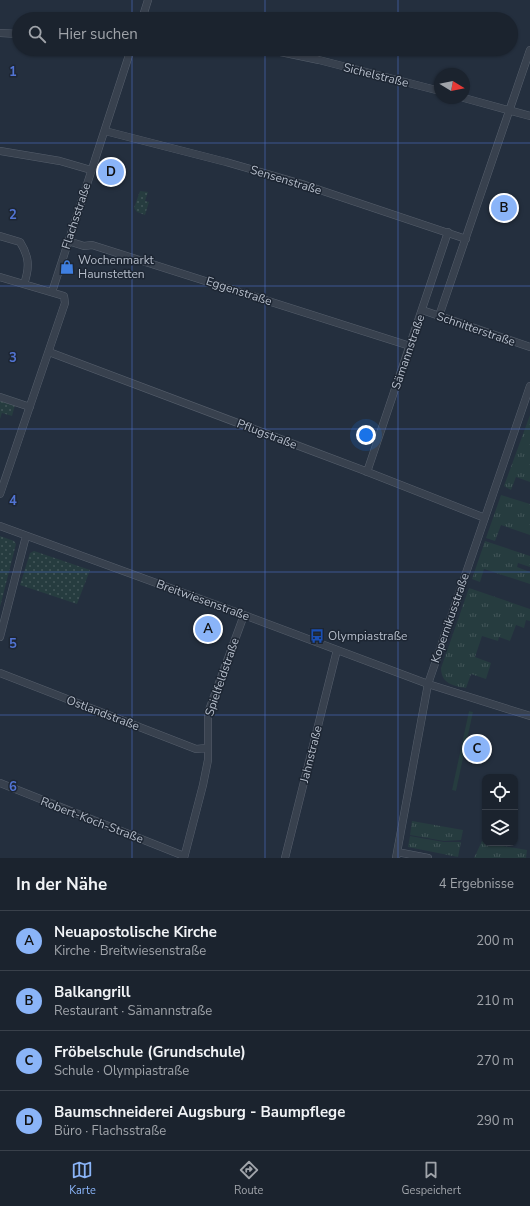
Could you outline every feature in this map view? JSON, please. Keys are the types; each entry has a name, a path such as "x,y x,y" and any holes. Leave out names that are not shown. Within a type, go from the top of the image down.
{"street":[{"path":"144,12 148,0"},
{"path":"0,32 12,33"},
{"name":"Sämannstraße","path":"440,316 530,50"},
{"name":"Flachsstraße","path":"52,292 129,56"},
{"name":"Sichelstraße","path":"300,56 434,89"},
{"path":"470,100 530,116"},
{"name":"Sensenstraße","path":"104,131 226,162 302,184 466,239"},
{"path":"0,151 60,161 91,170"},
{"name":"Sämannstraße","path":"367,472 448,232"},
{"path":"0,236 20,242 26,252 28,273 24,284"},
{"name":"Eggenstraße","path":"68,241 84,246 92,245 410,346"},
{"path":"0,277 64,296 65,303 0,494"},
{"name":"Schnitterstraße","path":"422,310 530,347"},
{"name":"Pflugstraße","path":"49,352 485,518"},
{"name":"Kopernikusstraße","path":"397,855 428,684 530,386"},
{"path":"0,397 30,407"},
{"name":"Breitwiesenstraße","path":"0,526 428,684"},
{"path":"0,634 26,536"},
{"name":"Spielfeldstraße","path":"184,857 208,760 208,714 244,615"},
{"name":"Jahnstraße","path":"284,858 337,650"},
{"name":"Ostlandstraße","path":"0,673 196,749 207,748"},
{"path":"428,684 530,716"},
{"name":"Robert-Koch-Straße","path":"0,783 184,857"},
{"path":"397,855 428,858"}],"green space":[{"path":"140,191 148,192 145,201 149,202 145,215 137,212 134,208"},
{"path":"0,400 15,405 12,416 2,413 0,419"},
{"path":"530,415 530,482 516,477 511,490 504,486"},
{"path":"501,495 530,504 530,535 501,525 495,541 486,538"},
{"path":"0,536 14,541 16,544 0,607"},
{"path":"485,541 530,556 530,567 518,563 517,567 530,572 530,584 484,569 480,582 472,579"},
{"path":"34,551 90,570 77,604 20,585 30,553"},
{"path":"469,588 530,609 530,621 526,620 524,628 516,625 510,641 499,637 498,641 482,636 475,657 491,663 486,679 471,674 466,688 452,685 445,680 441,668"},
{"path":"469,711 473,712 456,791 452,790"},
{"path":"412,821 463,830 461,840 444,841 410,835"},
{"path":"410,836 444,842 461,842 458,857 408,847"},
{"path":"482,841 482,846 503,846 527,850 526,858 474,858"}],"place":[{"name":"Baumschneiderei Augsburg - Baumpflege","path":"111,172"},
{"name":"Balkangrill","path":"504,208"},
{"name":"Wochenmarkt Haunstetten","path":"67,267"},
{"name":"Neuapostolische Kirche","path":"208,629"},
{"name":"Olympiastraße","path":"317,636"},
{"name":"Fröbelschule (Grundschule)","path":"477,749"}]}
